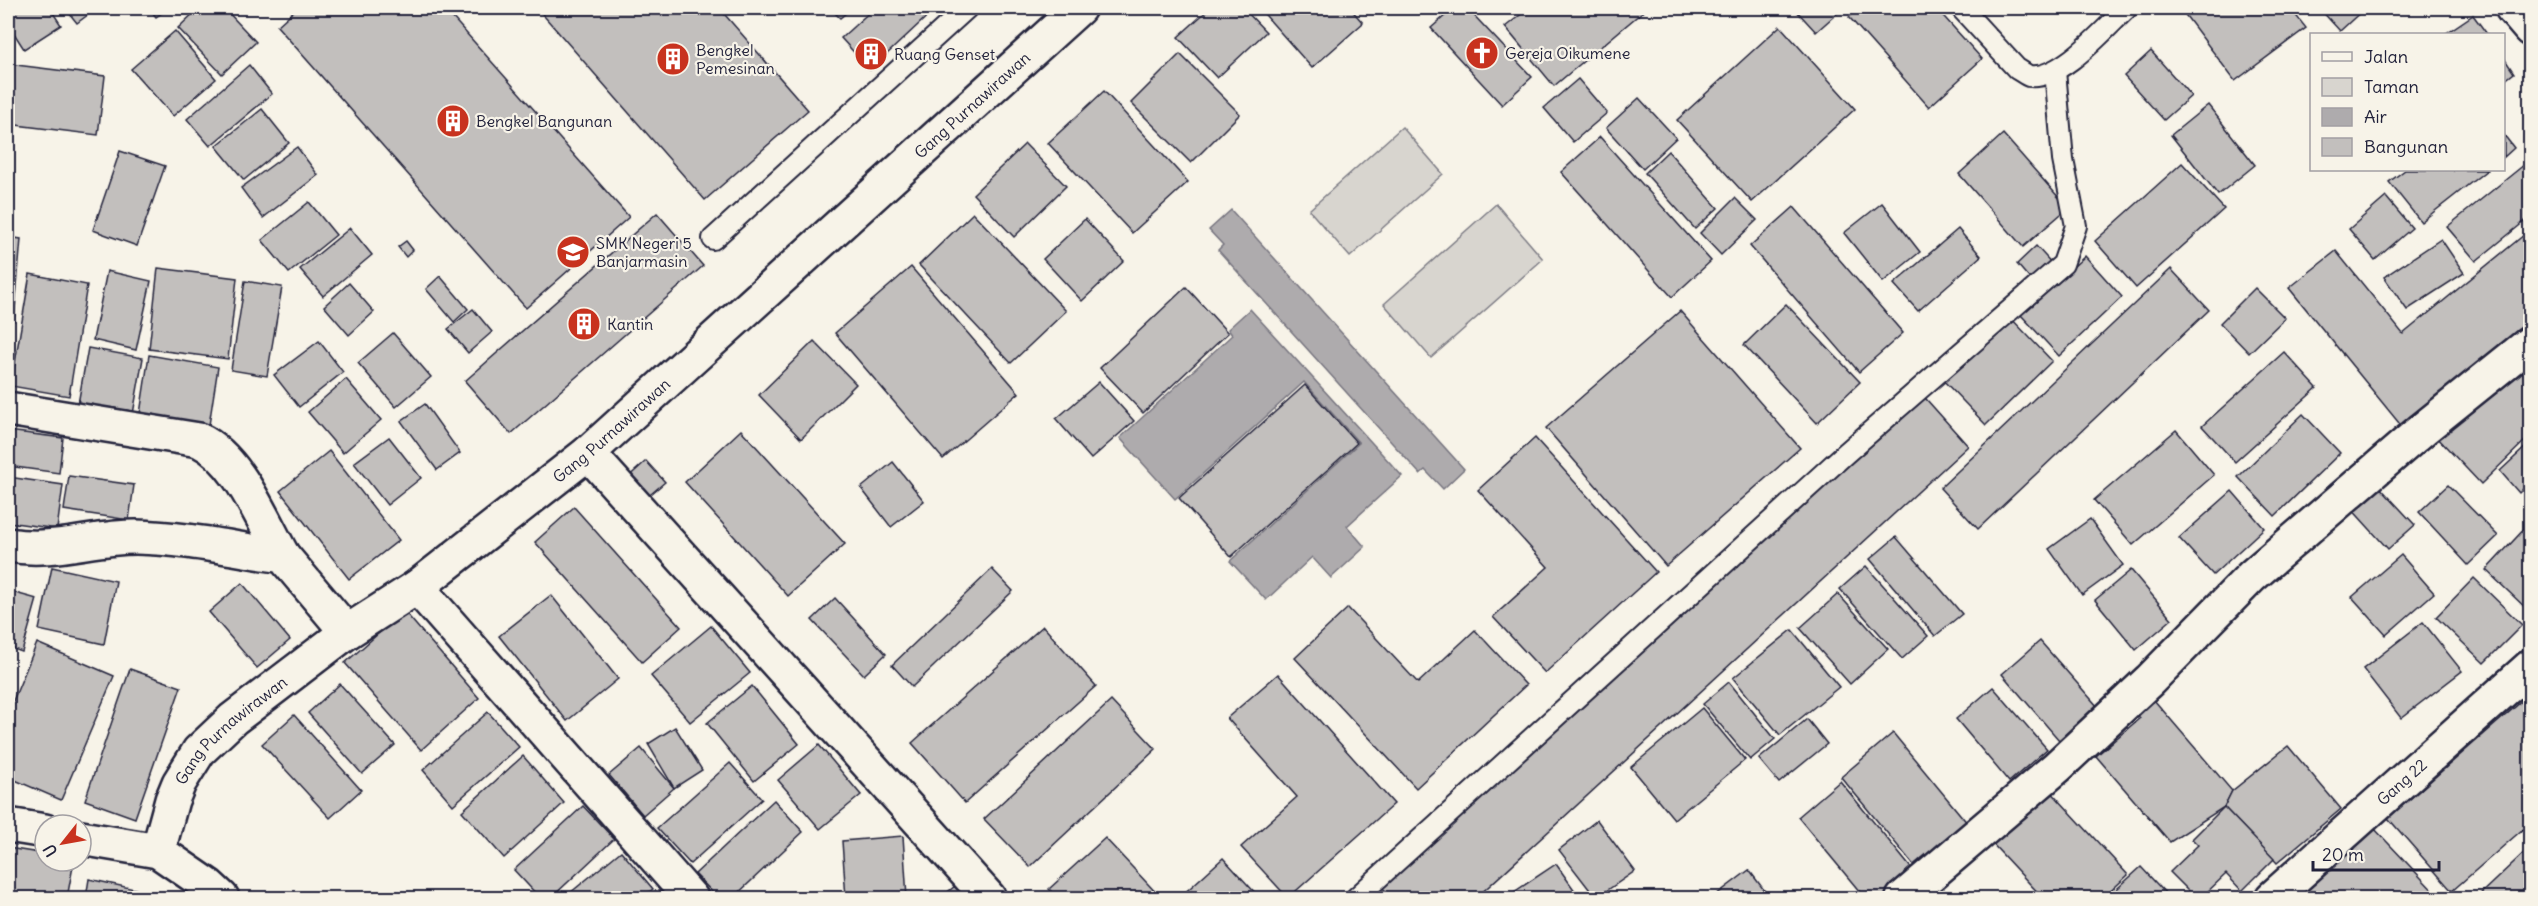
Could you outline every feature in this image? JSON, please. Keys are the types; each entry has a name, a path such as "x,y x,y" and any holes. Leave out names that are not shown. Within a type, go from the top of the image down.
{"main road":[{"name":"Gang Purnawirawan","path":"158,851 172,800 199,751 233,719 347,632 417,587 588,453 1079,8"},
{"path":"2512,8 2530,29"},
{"path":"1903,898 2066,760 2150,680 2252,576 2424,429 2530,343"},
{"path":"8,409 199,440 215,447 230,462 283,556 347,632"},
{"path":"588,453 989,898"},
{"path":"8,545 40,549 110,538 137,537 283,556"},
{"path":"417,587 691,898"},
{"name":"Gang 22","path":"2272,898 2530,667"},
{"path":"8,825 33,829"},
{"path":"93,840 158,851 209,886 222,898"}],"lane":[{"path":"713,239 967,8"},
{"path":"1961,8 2017,69 2029,76 2055,71 2081,51 2127,8"},
{"path":"1356,898 1846,453 2063,264 2076,226 2063,160 2055,71"}],"green space":[{"path":"1402,127 1443,174 1350,257 1309,210"},
{"path":"1496,204 1543,259 1431,358 1384,304"}],"water":[{"path":"1231,210 1464,469 1443,489 1425,470 1420,474 1218,250 1223,245 1209,230"},
{"path":"1250,309 1402,476 1347,526 1365,547 1331,578 1312,557 1266,600 1230,561 1359,443 1304,382 1175,499 1120,438 1232,335 1228,329"}],"building":[{"path":"8,8 50,8 61,25 24,49 8,24"},
{"path":"65,8 97,8 77,23"},
{"path":"149,8 169,8 156,17"},
{"path":"199,8 224,8 256,42 222,74 178,28"},
{"name":"Bengkel Bangunan","path":"297,8 444,8 629,217 526,308 277,26"},
{"name":"Bengkel Pemesinan","path":"537,8 719,8 808,110 705,200"},
{"path":"830,8 852,8 840,18"},
{"name":"Ruang Genset","path":"874,8 936,8 870,70 841,38"},
{"path":"1210,8 1243,8 1266,32 1217,78 1178,37"},
{"path":"1259,8 1350,8 1363,23 1312,68"},
{"name":"Gereja Oikumene","path":"1454,8 1467,8 1532,77 1502,105 1431,28"},
{"path":"1529,8 1647,8 1554,86 1505,27"},
{"path":"1794,8 1843,8 1816,32"},
{"path":"1860,8 1936,8 1982,59 1929,107 1849,17"},
{"path":"2180,8 2290,8 2306,28 2235,81"},
{"path":"2319,8 2365,8 2340,31"},
{"path":"2473,15 2486,33 2446,33"},
{"path":"1780,26 1855,109 1752,202 1677,120"},
{"path":"175,31 216,79 173,116 131,69"},
{"path":"2151,51 2191,96 2164,120 2124,76"},
{"path":"1180,54 1240,114 1191,163 1131,103"},
{"path":"2505,60 2514,73 2505,80"},
{"path":"8,64 105,76 98,135 8,124"},
{"path":"249,65 272,94 210,146 187,119"},
{"path":"1578,79 1607,113 1573,142 1544,108"},
{"path":"1104,91 1188,182 1132,233 1048,143"},
{"path":"1639,98 1676,138 1643,169 1606,128"},
{"path":"2208,105 2255,165 2218,195 2171,135"},
{"path":"262,109 289,143 244,180 216,146"},
{"path":"2003,134 2068,208 2023,247 1959,174"},
{"path":"2505,136 2514,148 2505,156"},
{"path":"1600,137 1711,261 1672,297 1561,172"},
{"path":"1025,144 1066,186 1014,237 973,194"},
{"path":"297,147 318,175 263,218 241,188"},
{"path":"120,151 165,166 137,246 93,230"},
{"path":"1668,151 1718,208 1695,229 1645,173"},
{"path":"2530,160 2530,217 2476,261 2447,227"},
{"path":"2182,163 2224,209 2136,288 2095,241"},
{"path":"2404,171 2486,171 2421,222 2389,182"},
{"path":"2386,197 2412,228 2375,260 2349,229"},
{"path":"1735,198 1757,220 1721,255 1700,233"},
{"path":"309,202 336,235 289,273 262,240"},
{"path":"1882,203 1920,252 1883,282 1844,233"},
{"path":"1794,207 1903,333 1859,372 1750,246"},
{"name":"Kantin","path":"657,213 703,266 511,434 465,381"},
{"path":"973,213 1066,311 1011,363 919,265"},
{"path":"1085,219 1124,261 1082,301 1043,259"},
{"path":"350,228 372,255 323,296 300,269"},
{"path":"1958,229 1981,256 1918,311 1894,284"},
{"path":"2530,230 2530,325 2403,428 2289,288 2336,251 2403,334"},
{"path":"8,237 21,239 14,321 8,321"},
{"path":"2441,239 2464,273 2407,310 2384,277"},
{"path":"406,241 413,250 406,257 398,247"},
{"path":"2036,246 2055,267 2035,285 2017,264"},
{"path":"2085,256 2122,297 2059,356 2021,315"},
{"path":"911,267 1019,393 943,459 835,333"},
{"path":"158,268 237,278 228,359 149,349"},
{"path":"2171,269 2209,310 1978,529 1940,488"},
{"path":"107,271 151,281 136,350 93,340"},
{"path":"30,274 87,285 69,396 11,386"},
{"path":"440,276 468,309 454,322 426,289"},
{"path":"245,281 282,287 267,376 231,370"},
{"path":"349,283 374,312 349,335 324,306"},
{"path":"1186,287 1228,333 1143,413 1100,368"},
{"path":"2255,288 2285,318 2249,353 2220,323"},
{"path":"1786,304 1860,382 1817,423 1744,345"},
{"path":"473,309 492,332 468,353 448,329"},
{"path":"1680,311 1800,448 1666,566 1546,428"},
{"path":"2008,315 2052,361 1986,425 1941,378"},
{"path":"393,333 431,377 396,407 358,363"},
{"path":"319,341 343,372 299,407 274,375"},
{"path":"814,341 856,384 801,439 759,395"},
{"path":"88,348 143,358 133,414 78,404"},
{"path":"2284,352 2317,388 2235,462 2202,426"},
{"path":"149,355 218,367 209,425 140,414"},
{"path":"2513,361 2530,380 2530,436 2481,484 2435,435"},
{"path":"346,379 381,420 343,453 308,412"},
{"path":"1099,382 1134,421 1091,459 1056,419"},
{"path":"1305,385 1357,443 1231,557 1179,498"},
{"path":"1918,390 1968,446 1476,898 1392,898 1380,885"},
{"path":"425,404 460,453 437,470 401,421"},
{"path":"2303,414 2340,453 2275,516 2238,477"},
{"path":"741,430 845,544 788,596 685,482"},
{"path":"2176,430 2214,475 2133,545 2094,500"},
{"path":"8,431 63,438 59,473 8,466"},
{"path":"389,437 421,478 387,505 354,463"},
{"path":"1535,438 1656,572 1545,673 1493,617 1548,567 1478,490"},
{"path":"2530,443 2530,482 2519,493 2500,471"},
{"path":"329,451 399,540 349,579 280,491"},
{"path":"646,461 665,482 644,500 625,480"},
{"path":"893,462 924,501 891,527 861,488"},
{"path":"69,476 134,485 129,520 64,510"},
{"path":"8,477 63,485 57,529 8,522"},
{"path":"2375,482 2415,525 2388,549 2349,506"},
{"path":"2448,485 2498,536 2468,565 2419,512"},
{"path":"2232,491 2264,528 2213,575 2179,538"},
{"path":"574,507 681,627 642,662 535,542"},
{"path":"2090,519 2123,565 2082,595 2049,549"},
{"path":"2530,523 2530,612 2486,570"},
{"path":"1896,537 1962,614 1935,636 1870,559"},
{"path":"2401,555 2434,593 2386,635 2352,597"},
{"path":"1866,566 1928,636 1902,659 1840,589"},
{"path":"52,567 116,581 104,644 39,630"},
{"path":"992,569 1013,591 912,687 892,665"},
{"path":"2131,570 2172,619 2136,650 2095,600"},
{"path":"2474,578 2522,625 2484,663 2436,617"},
{"path":"242,583 290,640 257,668 209,612"},
{"path":"8,591 37,599 22,652 8,647"},
{"path":"1838,594 1888,649 1850,684 1800,628"},
{"path":"551,595 618,679 567,721 499,636"},
{"path":"835,598 886,654 864,675 812,620"},
{"path":"1348,608 1418,683 1475,630 1526,685 1416,788 1295,658"},
{"path":"404,611 479,698 421,750 345,663"},
{"path":"2423,622 2462,671 2401,718 2363,669"},
{"path":"711,626 750,673 690,722 651,676"},
{"path":"1043,626 1096,686 965,803 912,743"},
{"path":"1792,630 1839,687 1780,735 1733,678"},
{"path":"2040,641 2098,707 2059,740 2002,674"},
{"path":"37,643 114,676 61,800 8,777 8,713"},
{"path":"130,669 181,687 135,818 85,800"},
{"path":"1278,674 1394,804 1288,898 1241,847 1297,797 1227,718"},
{"path":"1729,682 1775,739 1750,760 1703,704"},
{"path":"340,684 395,745 362,774 308,713"},
{"path":"752,686 799,744 754,781 707,723"},
{"path":"1993,687 2047,749 2009,782 1956,719"},
{"path":"2148,693 2232,791 2224,807 2170,842 2096,756 2140,718 2130,708"},
{"path":"2530,694 2530,823 2452,891 2388,818"},
{"path":"1111,701 1156,749 1030,867 984,819"},
{"path":"1702,708 1745,760 1674,819 1631,767"},
{"path":"488,712 519,747 453,805 423,770"},
{"path":"294,715 361,790 330,818 262,744"},
{"path":"1807,719 1827,744 1779,783 1759,759"},
{"path":"675,727 702,770 674,788 648,744"},
{"path":"1893,733 1973,830 1921,874 1841,777"},
{"path":"819,745 861,795 820,829 778,780"},
{"path":"2288,746 2341,809 2277,863 2224,807 2232,791"},
{"path":"641,748 674,788 643,815 609,775"},
{"path":"523,756 564,803 504,858 462,811"},
{"path":"730,763 762,799 690,864 657,828"},
{"path":"1840,781 1920,879 1896,898 1865,898 1798,817"},
{"path":"2046,786 2128,875 2103,898 2043,898 1988,839"},
{"path":"774,800 803,832 733,898 718,898 695,874"},
{"path":"583,806 614,839 551,898 540,898 514,870"},
{"path":"2224,807 2274,859 2242,891 2226,874 2201,898 2196,898 2170,872 2198,845 2192,839"},
{"path":"1597,820 1635,871 1596,898 1559,850"},
{"path":"2372,826 2440,898 2294,898"},
{"path":"903,836 907,898 846,898 842,841"},
{"path":"1105,838 1161,898 1058,898 1049,889"},
{"path":"2530,847 2530,898 2476,898"},
{"path":"8,848 33,852 33,873 72,873 67,898 8,898"},
{"path":"621,851 653,889 641,898 564,898"},
{"path":"1223,858 1260,898 1179,898"},
{"path":"1556,864 1580,898 1505,898"},
{"path":"2141,867 2170,898 2107,898"},
{"path":"1749,870 1770,898 1712,898"},
{"path":"89,879 139,890 137,898 86,898"},
{"path":"959,883 972,898 940,898"}],"place":[{"name":"Gereja Oikumene","path":"1482,53"},
{"name":"Ruang Genset","path":"871,54"},
{"name":"Bengkel Pemesinan","path":"673,59"},
{"name":"Bengkel Bangunan","path":"453,121"},
{"name":"SMK Negeri 5 Banjarmasin","path":"573,252"},
{"name":"Kantin","path":"584,324"}]}
